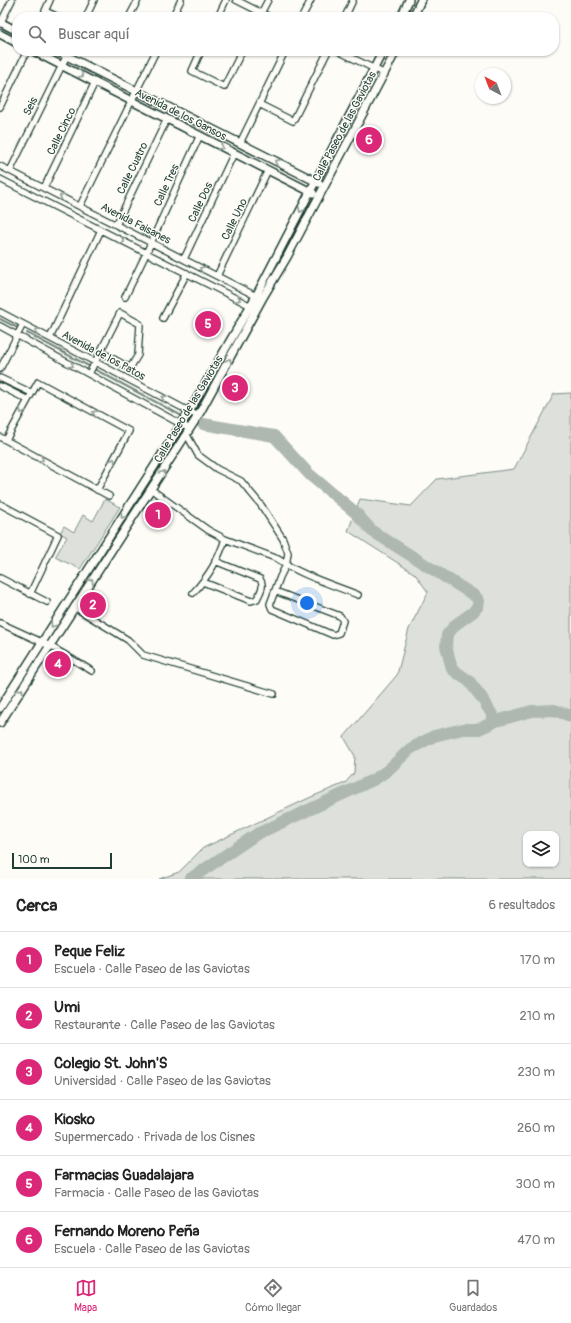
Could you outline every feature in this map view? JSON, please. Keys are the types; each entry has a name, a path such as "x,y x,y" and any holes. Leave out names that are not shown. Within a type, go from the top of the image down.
{"main road":[{"path":"403,12 409,0"},
{"path":"415,12 421,0"},
{"path":"0,23 12,29"},
{"path":"0,34 12,40"},
{"name":"Avenida de los Gansos","path":"43,56 319,196"},
{"path":"73,56 136,91 324,185"},
{"name":"Calle Paseo de las Gaviotas","path":"0,723 152,490 198,416 259,298 310,191 380,56"},
{"name":"Calle Paseo de las Gaviotas","path":"259,298 287,256 394,56"},
{"name":"Calle Paseo de las Gaviotas","path":"0,708 181,425 254,307"}],"street":[{"path":"0,23 12,0"},
{"path":"49,12 45,10 50,0"},
{"path":"88,12 94,0"},
{"path":"132,12 138,0"},
{"path":"174,12 180,0"},
{"path":"220,12 226,0"},
{"path":"236,0 255,12"},
{"path":"262,12 268,0"},
{"path":"305,12 311,0"},
{"path":"347,12 353,0"},
{"path":"0,107 25,56"},
{"name":"Seis","path":"10,171 67,56"},
{"path":"80,206 154,56"},
{"path":"199,56 192,71 224,87 240,56"},
{"path":"240,143 283,56"},
{"path":"259,104 293,121 326,56"},
{"path":"348,56 385,74"},
{"name":"Calle Cinco","path":"44,188 95,82"},
{"name":"Calle Cuatro","path":"116,225 167,119"},
{"name":"Calle Tres","path":"125,297 200,136"},
{"name":"Calle Dos","path":"184,259 234,153"},
{"name":"Avenida Faisanes","path":"0,166 259,298"},
{"name":"Calle Uno","path":"217,276 268,170"},
{"name":"Avenida Faisanes","path":"0,179 254,307"},
{"path":"50,338 101,230"},
{"path":"163,318 187,273"},
{"name":"Avenida de los Patos","path":"0,312 198,416"},
{"path":"89,374 120,313 140,324 138,355 130,368 101,352"},
{"path":"0,369 23,324"},
{"path":"0,326 181,425 188,432 198,455 217,469 241,481 261,505 283,540 288,553 286,565 280,577 270,604 272,609 332,635 339,633 343,621 340,616 275,591"},
{"path":"0,378 32,393"},
{"path":"6,440 38,382 130,431 97,490"},
{"path":"0,386 28,400"},
{"path":"0,437 109,496"},
{"path":"152,490 208,530 225,539 278,559 286,565 358,595"},
{"path":"0,504 58,535 30,594"},
{"path":"193,592 203,582 222,549 225,539"},
{"path":"203,582 251,601 257,599 263,586 260,579 215,561"},
{"path":"0,578 47,602"},
{"path":"74,608 128,640 143,655 274,694"},
{"path":"0,623 50,646 92,671"}],"shaded area":[{"path":"571,393 571,879 159,879 179,872 203,848 311,797 345,783 354,773 355,756 344,737 397,675 409,629 428,592 415,574 348,531 360,499 411,506 437,479 514,469 554,394"},
{"path":"105,499 120,507 80,569 55,557 67,537 60,533 64,526 74,532 83,515 93,521"}],"waterway":[{"path":"0,319 18,328"},
{"path":"27,333 182,416"},
{"path":"199,422 203,424"},
{"path":"203,424 274,436 310,475 356,513 372,531 475,596 479,601 478,606 473,612 455,625 447,635 446,646 452,669 469,681 482,698 496,721"},
{"path":"190,879 257,834 375,779 388,770 410,749 434,736 463,729 479,729 496,721 532,711 554,710 571,716"}],"place":[{"name":"Fernando Moreno Peña","path":"369,140"},
{"name":"Farmacias Guadalajara","path":"208,324"},
{"name":"Colegio St. John'S","path":"235,388"},
{"name":"Peque Feliz","path":"158,515"},
{"name":"Umi","path":"93,605"},
{"name":"Kiosko","path":"58,664"}]}
